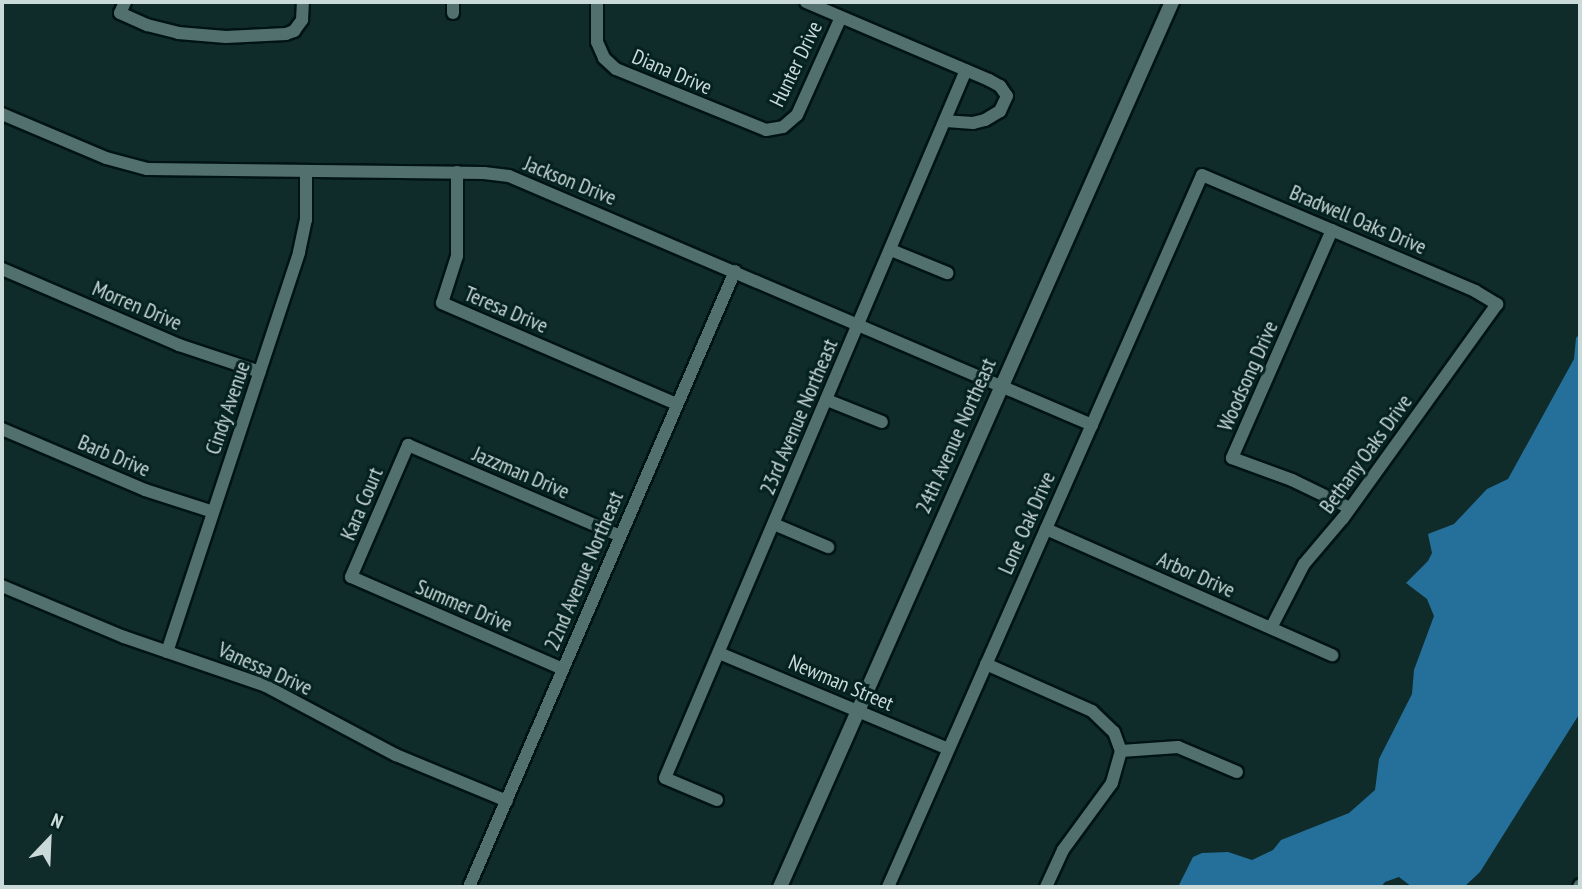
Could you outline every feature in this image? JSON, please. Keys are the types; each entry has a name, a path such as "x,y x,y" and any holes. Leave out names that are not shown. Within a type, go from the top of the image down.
{"street":[{"path":"125,2 120,13 165,31 198,36 286,34 294,31 302,20 303,2"},
{"name":"Diana Drive","path":"597,2 597,42 604,58 616,69 758,128 783,127"},
{"path":"806,2 1000,86 1006,101 1000,111 985,120 973,123 946,121"},
{"name":"24th Avenue Northeast","path":"780,887 1172,2"},
{"name":"Hunter Drive","path":"783,127 797,115 841,17"},
{"name":"23rd Avenue Northeast","path":"718,800 665,778 966,70"},
{"name":"Jackson Drive","path":"2,114 106,158 147,169 306,173 457,172 497,174 522,181 859,326 1002,384 1092,425"},
{"name":"Teresa Drive","path":"457,172 457,256 442,303 676,404"},
{"name":"Cindy Avenue","path":"167,652 304,235 306,173"},
{"name":"Bradwell Oaks Drive","path":"1202,175 1475,291 1497,304"},
{"name":"Lone Oak Drive","path":"888,887 1202,175"},
{"name":"Woodsong Drive","path":"1332,230 1232,458 1280,475 1350,509"},
{"path":"891,250 947,273"},
{"name":"Morren Drive","path":"2,269 178,345 260,372"},
{"name":"22nd Avenue Northeast","path":"469,887 735,271"},
{"name":"Bethany Oaks Drive","path":"1271,628 1304,564 1350,509 1497,304"},
{"path":"827,400 882,422"},
{"name":"Barb Drive","path":"2,429 155,494 213,512"},
{"name":"Jazzman Drive","path":"408,445 620,536"},
{"name":"Kara Court","path":"351,577 408,445"},
{"path":"774,524 828,547"},
{"name":"Arbor Drive","path":"1046,529 1332,655"},
{"name":"Summer Drive","path":"351,577 563,669"},
{"name":"Vanessa Drive","path":"2,586 92,625 266,687 396,755 506,801"},
{"name":"Newman Street","path":"719,653 948,749"},
{"path":"986,664 1092,711 1114,732 1121,751 1112,783 1063,850 1046,887"},
{"path":"1121,751 1178,747 1237,772"}],"water":[{"path":"1580,334 1580,713 1480,872 1464,887 1412,887 1399,877 1385,882 1381,887 1178,887 1193,857 1202,853 1228,852 1252,860 1273,850 1281,840 1349,813 1375,790 1379,759 1412,694 1414,670 1434,616 1427,599 1406,583 1428,561 1432,553 1428,534 1454,524 1487,489 1508,479 1574,359 1576,338"}]}
